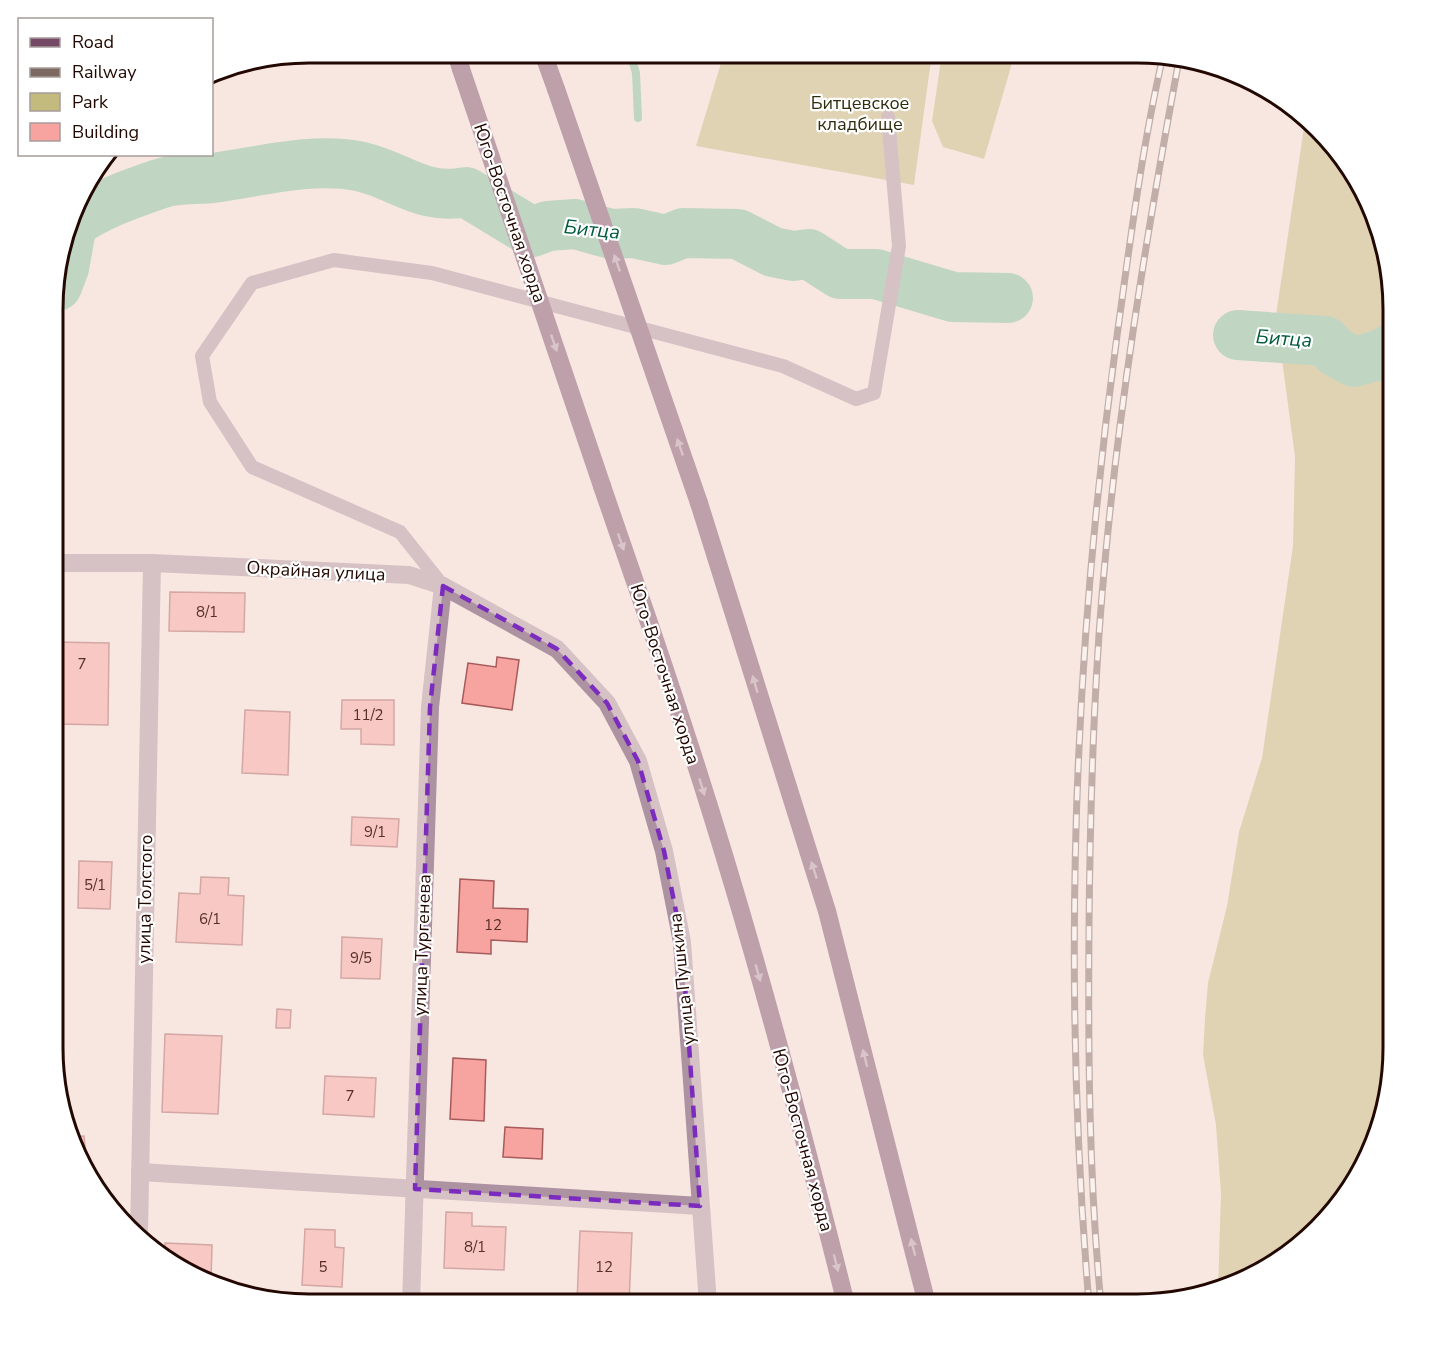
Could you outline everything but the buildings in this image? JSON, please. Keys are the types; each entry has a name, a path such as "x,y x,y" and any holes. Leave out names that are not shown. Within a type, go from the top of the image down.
{"main road":[{"name":"Юго-Восточная хорда","path":"460,63 686,733 795,1103 843,1294"},
{"path":"547,63 699,503 827,911 924,1294"}],"street":[{"name":"Окрайная улица","path":"63,563 152,563 409,575 443,586 557,650"},
{"name":"улица Толстого","path":"139,1226 152,563"},
{"name":"улица Тургенева","path":"411,1294 430,707 443,586"},
{"name":"улица Пушкина","path":"557,650 607,703 638,761 664,851 682,942 707,1294"},
{"path":"140,1172 700,1206"}],"lane":[{"path":"443,586 400,532 252,467 210,402 202,356 252,283 334,260 432,273 783,366 856,399 874,393 899,246 888,117"}],"highlighted area":[{"path":"443,586 557,649 607,703 638,761 664,851 682,942 700,1206 415,1189 430,707"}],"green space":[{"name":"Битцевское кладбище","path":"721,63 931,63 914,185 696,146"},
{"path":"941,63 1012,63 984,159 943,147 932,121"},
{"path":"1304,128 1342,172 1358,200 1375,245 1381,277 1383,309 1383,1048 1381,1080 1375,1112 1358,1157 1332,1198 1311,1222 1274,1253 1246,1269 1218,1280 1221,1194 1216,1125 1203,1055 1208,983 1227,906 1239,832 1262,758 1293,546 1295,457 1276,315"}],"waterway":[{"path":"633,63 636,73 638,118"},
{"name":"Битца","path":"81,218 102,206 172,181 213,178 303,164 340,164 372,170 436,193 466,192 532,232 548,226 575,224 611,234 634,233 666,240 683,233 738,234 773,252 793,256 809,254 840,274 876,274 953,297 1008,298"},
{"name":"Битца","path":"1238,335 1325,341 1336,352 1354,362 1383,353"}],"railway":[{"path":"1088,1294 1076,1062 1074,941 1076,819 1082,698 1090,577 1117,336 1143,160 1161,65"},
{"path":"1100,1294 1090,1116 1089,1021 1091,803 1099,636 1108,528 1124,393 1155,193 1178,67"}]}
